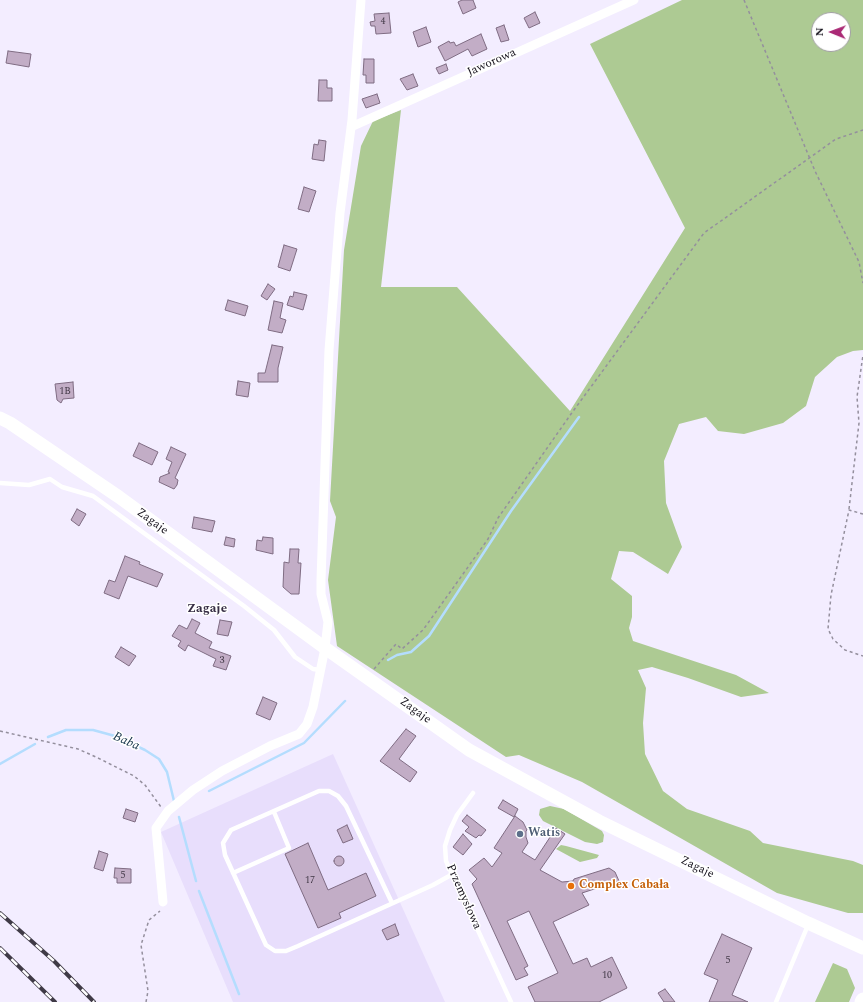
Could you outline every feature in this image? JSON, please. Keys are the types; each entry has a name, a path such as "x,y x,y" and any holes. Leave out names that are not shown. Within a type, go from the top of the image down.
{"main road":[{"name":"Zagaje","path":"0,418 10,423 119,497 325,648 482,758 599,821 808,923 863,948"}],"street":[{"path":"162,902 156,828 168,811 194,790 229,768 270,746 299,734 307,724 313,707 325,648 328,622 322,594 321,580 329,350 340,213 351,127 361,0"},
{"name":"Jaworowa","path":"351,127 634,0"}],"lane":[{"path":"0,483 29,485 50,479 62,487 93,496 244,606 274,630 295,657 313,669 320,670"},
{"path":"392,903 346,806 338,796 328,791 319,791 231,830 223,843 225,855 232,873 266,945 275,951 286,951 298,946 392,903 451,875"},
{"name":"Przemysłowa","path":"473,793 457,815 445,846 446,861 451,875 511,1002"},
{"path":"232,873 289,848 274,812"},
{"path":"776,1002 808,923"}],"path":[{"path":"744,0 809,158 859,262 863,283"},
{"path":"368,677 396,644 402,648 423,630 488,539 502,511 704,233 836,139 863,130"},
{"path":"863,354 857,397 860,423 858,444 849,510 831,595 828,629 833,639 845,650 863,656"},
{"path":"849,510 863,514"},
{"path":"0,731 78,749 96,757 134,776 145,785 161,807 168,811"},
{"path":"146,1002 148,991 141,945 148,920 160,911 162,902"}],"shaded area":[{"path":"333,754 445,1002 233,1002 161,832"}],"green space":[{"path":"682,0 863,0 863,350 853,351 837,357 815,377 806,406 783,423 744,434 718,431 706,417 679,424 664,461 666,503 682,547 668,574 633,552 619,551 611,579 632,596 632,617 629,628 633,641 736,675 769,693 741,697 652,667 638,670 646,688 643,723 645,754 663,791 687,809 750,831 763,843 853,861 863,865 863,913 848,913 777,893 582,782 519,755 506,757 337,646 328,580 336,517 330,501 344,250 361,146 373,121 401,110 381,287 457,287 570,411 685,228 590,44"},
{"path":"550,806 564,809 602,831 604,835 603,842 597,844 585,842 543,821 539,815 540,809"},
{"path":"561,845 599,855 597,858 580,862 556,849"},
{"path":"833,963 847,969 855,988 849,1002 815,1002"}],"building":[{"path":"462,0 473,0 476,8 463,14 458,2"},
{"path":"535,12 540,23 529,28 524,18"},
{"path":"389,13 391,33 376,34 375,26 371,26 370,22 375,21 374,14"},
{"path":"504,25 509,40 501,42 496,28"},
{"path":"426,27 431,42 418,47 413,32"},
{"path":"481,34 487,49 472,56 468,49 445,61 438,47 449,41 450,43 454,42 456,46"},
{"path":"8,51 31,54 29,67 6,63"},
{"path":"364,59 374,59 374,83 366,83 366,75 363,75"},
{"path":"446,64 448,70 439,74 436,68"},
{"path":"413,74 418,86 407,90 400,79"},
{"path":"319,80 327,80 327,88 332,88 332,101 318,101"},
{"path":"377,94 380,103 366,108 362,99"},
{"path":"319,140 326,141 324,161 312,159 314,144 318,145"},
{"path":"304,187 316,191 309,212 298,209"},
{"path":"284,245 297,249 290,271 278,267"},
{"path":"268,284 275,289 267,300 261,296"},
{"path":"294,292 307,295 303,310 287,305 290,296 293,297"},
{"path":"228,300 248,306 245,316 225,310"},
{"path":"274,301 283,303 280,318 286,320 282,333 268,330"},
{"path":"272,345 283,347 278,368 278,382 258,382 258,373 265,373"},
{"path":"238,381 250,383 248,397 236,395"},
{"path":"73,382 74,398 63,399 61,403 57,400 55,384"},
{"path":"139,443 158,452 152,465 133,456"},
{"path":"171,447 186,454 175,478 178,480 174,489 159,482 160,477 170,473 168,472 172,462 166,459"},
{"path":"77,509 86,514 79,526 71,520"},
{"path":"194,517 215,521 212,532 192,528"},
{"path":"226,537 235,539 234,547 224,545"},
{"path":"263,537 273,538 273,554 256,550 257,540 262,541"},
{"path":"290,549 299,549 298,563 301,563 299,594 291,594 283,587 284,562 289,563"},
{"path":"125,556 140,562 139,564 163,574 157,587 128,576 119,599 104,593 109,580 115,582"},
{"path":"192,619 200,623 195,633 212,642 209,648 231,656 226,670 213,666 216,659 188,645 185,651 178,646 181,641 172,636 179,625 187,629"},
{"path":"220,620 232,622 228,636 217,634"},
{"path":"121,647 136,656 129,666 115,657"},
{"path":"263,697 277,703 270,720 256,714"},
{"path":"406,729 416,736 399,759 417,772 410,782 380,761"},
{"path":"503,800 518,809 514,817 498,808"},
{"path":"126,809 138,813 135,822 123,818"},
{"path":"467,815 486,830 481,836 479,835 476,838 465,831 469,827 462,821"},
{"path":"515,816 523,822 527,830 526,837 528,843 522,852 535,860 556,828 565,834 540,870 562,882 573,881 574,879 609,868 615,872 619,881 582,893 589,905 553,922 573,964 587,958 591,967 612,957 627,988 599,1002 535,1002 528,987 558,973 529,911 507,921 528,966 524,968 528,975 516,980 472,884 477,879 469,870 484,858 492,867 502,853 494,848"},
{"path":"347,825 353,839 343,843 337,830"},
{"path":"463,834 472,844 463,855 453,847"},
{"path":"308,843 328,890 366,873 376,896 339,913 341,918 318,928 285,854"},
{"path":"99,851 108,854 103,871 94,868"},
{"path":"337,856 341,856 343,857 343,865 337,866 334,863 334,859"},
{"path":"115,868 131,869 131,883 117,883 117,878 114,878"},
{"path":"395,924 399,935 387,940 382,930"},
{"path":"722,934 752,948 732,995 748,1002 709,1002 718,980 704,974"},
{"path":"665,989 675,1002 664,1002 658,993"}],"waterway":[{"path":"388,660 397,655 411,652 429,636 511,511 579,417"},
{"path":"209,791 304,743 345,701"},
{"name":"Baba","path":"48,737 66,730 93,730 115,736 145,750 159,759 167,772 174,801"},
{"name":"Baba","path":"0,764 35,744"},
{"name":"Baba","path":"179,817 196,881"},
{"name":"Baba","path":"199,891 239,994"}],"railway":[{"path":"0,913 54,961 94,1002"},
{"path":"0,948 55,1002"}],"place":[{"name":"Watis","path":"520,834"},
{"name":"Complex Cabała","path":"571,886"}],"district":[{"name":"Zagaje","path":"207,609"}]}
